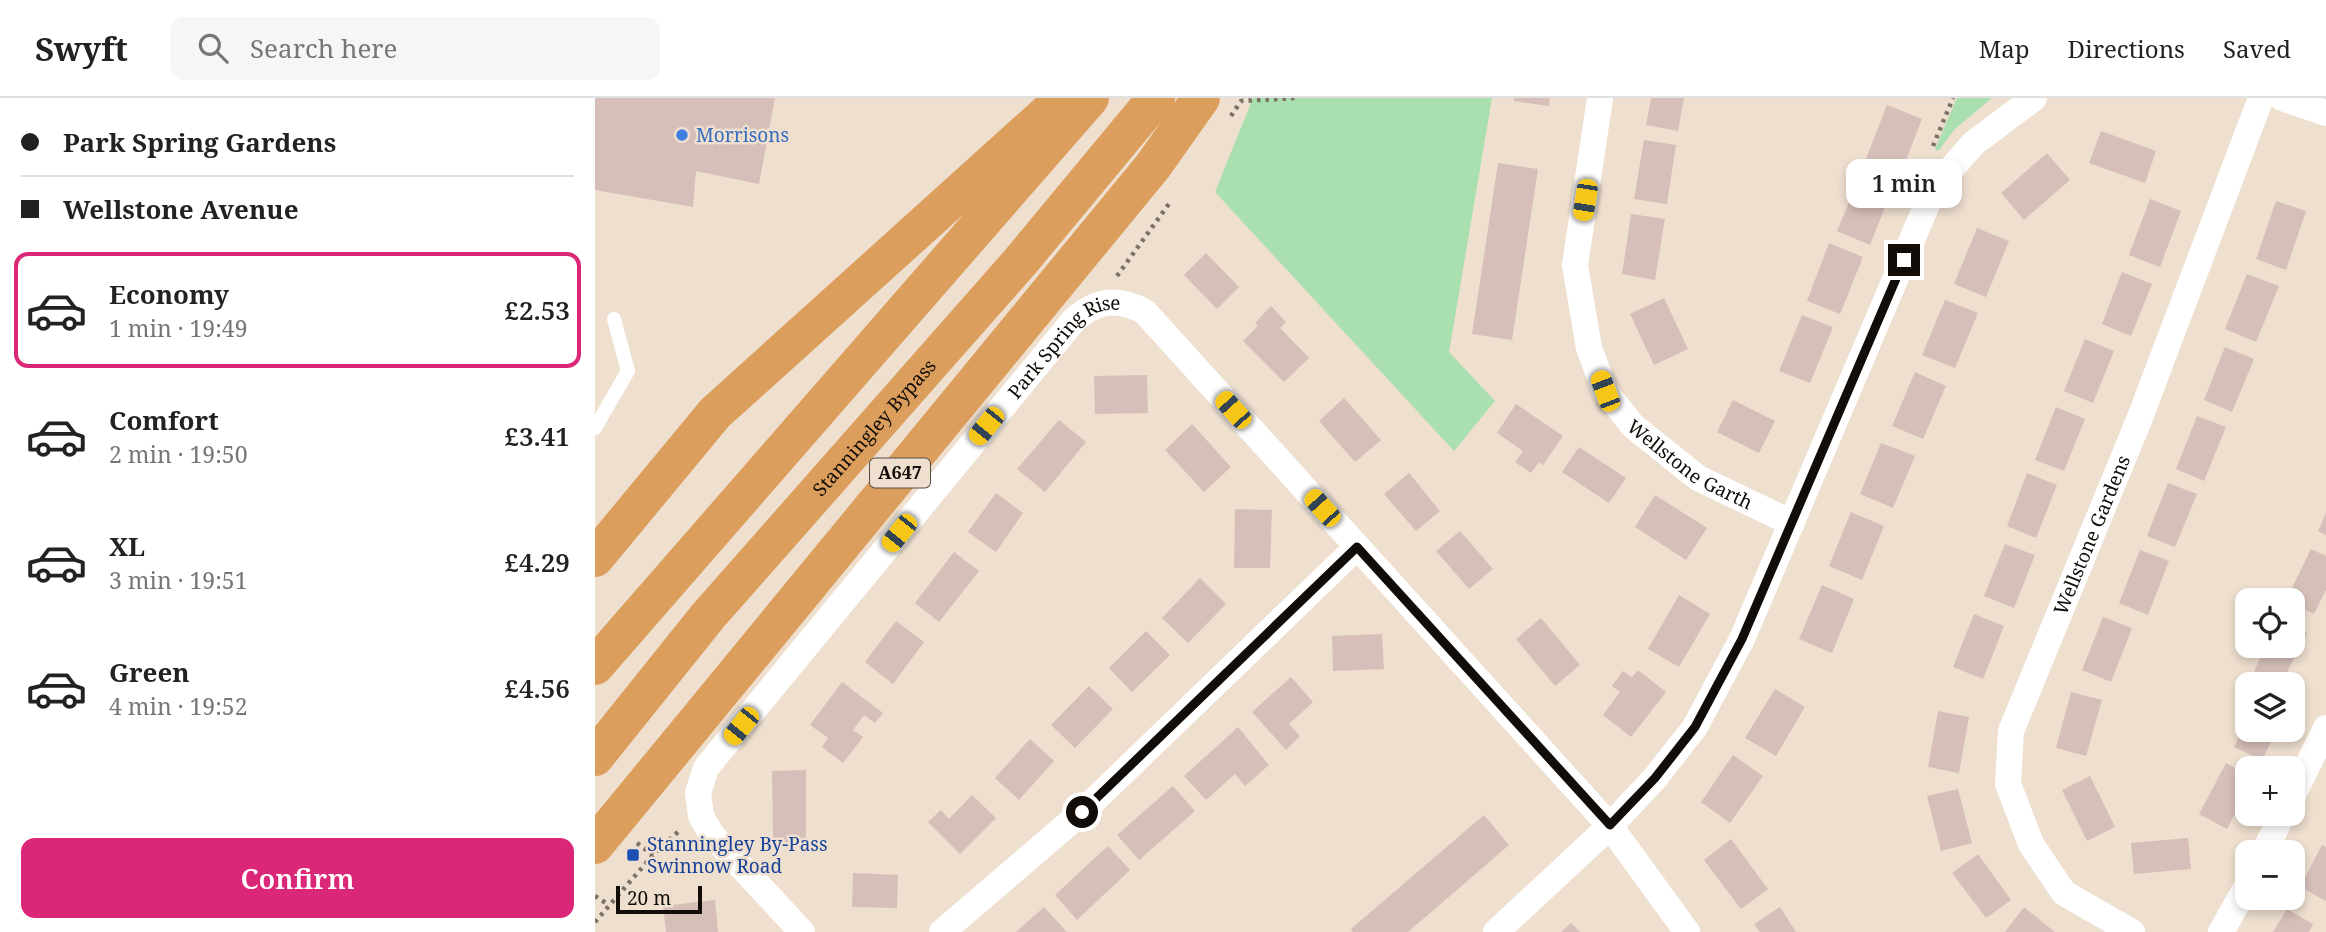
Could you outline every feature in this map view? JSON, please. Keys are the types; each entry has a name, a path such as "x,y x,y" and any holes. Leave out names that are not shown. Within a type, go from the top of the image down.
{"highway":[{"path":"595,558 715,413 1064,98"},
{"path":"595,666 1090,98"},
{"name":"Stanningley Bypass","path":"595,757 708,616 1020,262 1156,98"},
{"name":"A647","path":"595,845 1145,177 1213,111"}],"street":[{"name":"Wellstone Garth","path":"1600,98 1575,265 1589,348 1605,391 1633,426 1698,478 1792,523"},
{"path":"1496,932 1610,825 1655,778 1695,727 1742,639 1934,188 1974,143 2034,98"},
{"name":"Wellstone Gardens","path":"2132,932 2064,893 2031,844 2008,784 2011,731 2139,421 2261,98"},
{"path":"2282,98 2326,113"},
{"name":"Park Spring Rise","path":"701,816 698,793 706,768 1074,320 1084,310 1098,303 1113,301 1133,305 1145,312 1610,825 1687,932"},
{"path":"941,932 1082,812 1357,547"},
{"path":"2305,770 2326,727"},
{"path":"701,816 712,835 801,932"},
{"path":"2221,932 2235,908"}],"lane":[{"path":"595,428 628,371 614,319"},
{"path":"595,413 628,371"}],"path":[{"path":"1213,111 1241,101 1295,98"},
{"path":"1098,303 1178,191"},
{"path":"595,922 653,855 682,828 701,816"},
{"path":"633,839 653,855"},
{"path":"595,897 609,905"}],"green space":[{"path":"1253,98 1492,98 1449,352 1495,401 1454,451 1215,192"},
{"path":"1957,98 1992,98 1955,129 1938,151 1935,149"}],"building":[{"name":"Morrisons","path":"595,98 775,98 759,184 696,171 693,207 595,190"},
{"path":"1514,98 1550,98 1549,106 1514,101"},
{"path":"1651,98 1684,98 1678,131 1646,125"},
{"path":"1887,105 1922,119 1901,173 1866,159"},
{"path":"2101,131 2156,151 2145,183 2089,163"},
{"path":"1644,140 1676,145 1667,204 1634,199"},
{"path":"2047,153 2070,180 2024,220 2001,193"},
{"path":"1498,163 1538,169 1512,340 1472,334"},
{"path":"1861,174 1893,187 1870,245 1837,231"},
{"path":"2150,199 2181,211 2160,267 2129,255"},
{"path":"2276,201 2306,211 2286,270 2256,259"},
{"path":"1631,214 1665,219 1655,280 1622,274"},
{"path":"1977,228 2009,241 1986,297 1954,284"},
{"path":"1829,243 1863,257 1840,314 1807,301"},
{"path":"1206,253 1239,287 1217,309 1184,275"},
{"path":"2122,272 2152,284 2131,336 2102,324"},
{"path":"2247,274 2279,286 2256,342 2225,329"},
{"path":"1664,298 1688,349 1654,365 1630,314"},
{"path":"1945,300 1978,313 1955,368 1922,355"},
{"path":"1271,306 1286,322 1280,328 1309,358 1284,382 1243,341 1258,326 1255,323"},
{"path":"1802,315 1833,327 1810,383 1779,371"},
{"path":"2085,339 2114,351 2093,403 2064,391"},
{"path":"2225,347 2254,359 2232,412 2204,400"},
{"path":"1915,372 1946,386 1923,439 1892,426"},
{"path":"1147,375 1148,413 1095,414 1094,376"},
{"path":"1344,398 1381,440 1355,462 1319,421"},
{"path":"1733,400 1775,421 1759,453 1717,432"},
{"path":"1516,404 1563,436 1543,465 1539,462 1531,473 1515,462 1523,451 1497,433"},
{"path":"2056,407 2085,419 2064,471 2035,460"},
{"path":"2197,416 2226,427 2204,481 2176,469"},
{"path":"1059,420 1086,442 1045,492 1017,469"},
{"path":"1192,424 1231,467 1204,492 1165,450"},
{"path":"1881,443 1915,456 1893,508 1860,494"},
{"path":"1579,447 1626,478 1609,503 1562,472"},
{"path":"1409,473 1440,511 1416,531 1384,494"},
{"path":"2027,473 2057,485 2036,538 2007,526"},
{"path":"2168,483 2197,494 2175,547 2147,536"},
{"path":"996,493 1023,513 996,552 968,532"},
{"path":"1655,495 1707,528 1686,560 1635,527"},
{"path":"1235,509 1272,510 1270,568 1234,568"},
{"path":"1851,512 1884,526 1862,580 1829,566"},
{"path":"2326,513 2326,535 2318,531"},
{"path":"1460,531 1493,569 1469,589 1436,551"},
{"path":"2005,544 2035,555 2014,608 1984,596"},
{"path":"2311,549 2326,556 2326,590 2314,614 2305,610 2305,588 2292,588"},
{"path":"2140,550 2169,561 2148,615 2119,603"},
{"path":"954,552 979,571 939,622 915,603"},
{"path":"1200,578 1226,604 1188,643 1162,618"},
{"path":"1822,585 1854,599 1832,653 1799,639"},
{"path":"1679,595 1710,614 1679,667 1648,649"},
{"path":"1974,614 2004,626 1983,679 1953,667"},
{"path":"2103,617 2132,628 2111,682 2082,670"},
{"path":"1541,618 1580,665 1555,686 1516,639"},
{"path":"896,621 924,642 893,684 865,662"},
{"path":"1146,631 1170,655 1132,692 1109,668"},
{"path":"1382,634 1384,669 1333,671 1332,636"},
{"path":"2260,658 2294,658 2287,672 2254,671"},
{"path":"1638,670 1666,692 1631,737 1603,715 1620,692 1612,686 1623,671 1632,677"},
{"path":"1291,677 1313,702 1289,724 1300,736 1286,750 1252,712"},
{"path":"842,682 883,713 875,723 864,715 853,730 863,737 843,763 822,747 828,738 810,725"},
{"path":"1089,686 1113,709 1075,748 1051,725"},
{"path":"1775,689 1805,707 1776,756 1745,738"},
{"path":"2071,692 2102,700 2086,756 2056,748"},
{"path":"1938,711 1969,717 1959,773 1928,767"},
{"path":"1238,727 1269,765 1245,786 1235,774 1206,800 1184,776"},
{"path":"1030,739 1054,761 1019,800 995,778"},
{"path":"2236,742 2271,742 2264,756 2253,756 2234,747"},
{"path":"1733,755 1763,776 1730,823 1701,802"},
{"path":"2226,763 2235,768 2235,813 2227,829 2199,814"},
{"path":"806,770 806,846 777,847 776,840 773,840 772,771"},
{"path":"2090,776 2115,827 2087,841 2062,790"},
{"path":"1173,786 1195,811 1139,860 1117,835"},
{"path":"1958,789 1972,843 1941,851 1927,796"},
{"path":"972,795 996,818 960,854 928,822 941,810 949,819"},
{"path":"1484,815 1509,845 1408,932 1353,932 1351,929"},
{"path":"2188,838 2191,869 2134,874 2131,843"},
{"path":"1731,839 1768,889 1741,909 1704,860"},
{"path":"2322,845 2326,847 2326,901 2305,890 2305,877"},
{"path":"1108,846 1130,870 1077,920 1055,895"},
{"path":"1978,854 2011,900 1986,918 1952,873"},
{"path":"853,873 898,875 897,908 852,907"},
{"path":"715,900 718,932 666,932 663,906"},
{"path":"1044,907 1067,932 1016,932"},
{"path":"1780,907 1796,932 1760,932 1754,924"},
{"path":"2024,907 2046,925 2055,932 2005,932"},
{"path":"2286,910 2313,924 2309,932 2273,932"},
{"path":"1571,923 1580,932 1561,932"}],"place":[{"name":"Morrisons","path":"682,135"},
{"name":"Stanningley By-Pass Swinnow Road","path":"633,855"}],"route":[{"path":"1082,812 1357,547 1610,825 1655,778 1695,727 1742,639 1904,260"}]}
